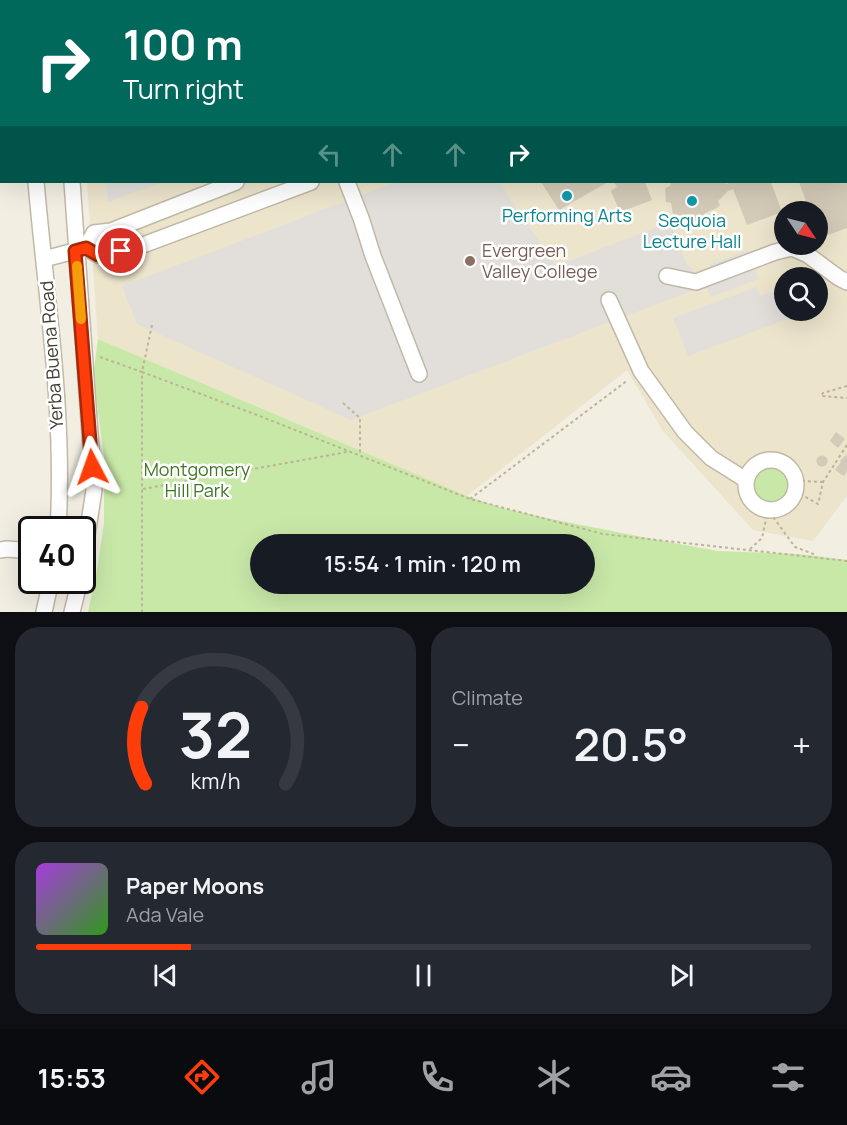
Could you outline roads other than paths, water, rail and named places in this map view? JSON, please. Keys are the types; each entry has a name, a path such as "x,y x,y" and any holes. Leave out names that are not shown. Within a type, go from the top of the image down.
{"street":[{"name":"Yerba Buena Road","path":"36,183 56,379 59,516"},
{"name":"Yerba Buena Road","path":"72,183 81,249 94,490 90,516"},
{"path":"81,249 94,233 111,231 233,183"},
{"path":"44,259 81,249 98,255 135,248 308,183"},
{"path":"347,183 419,375"},
{"path":"667,276 696,282 775,252 792,249 808,255 847,282"},
{"path":"609,300 640,371 685,432 711,458 746,480"},
{"path":"772,459 788,466 796,487 792,500 785,506 777,510 768,510 753,503 748,496 746,480 755,465 763,460 772,459"},
{"path":"0,550 18,550"},
{"path":"44,612 48,594"},
{"path":"72,612 76,594"}],"place":[{"name":"Performing Arts","path":"567,196"},
{"name":"Sequoia Lecture Hall","path":"692,201"},
{"name":"Evergreen Valley College","path":"470,261"}],"park label":[{"name":"Montgomery Hill Park","path":"197,480"}]}
